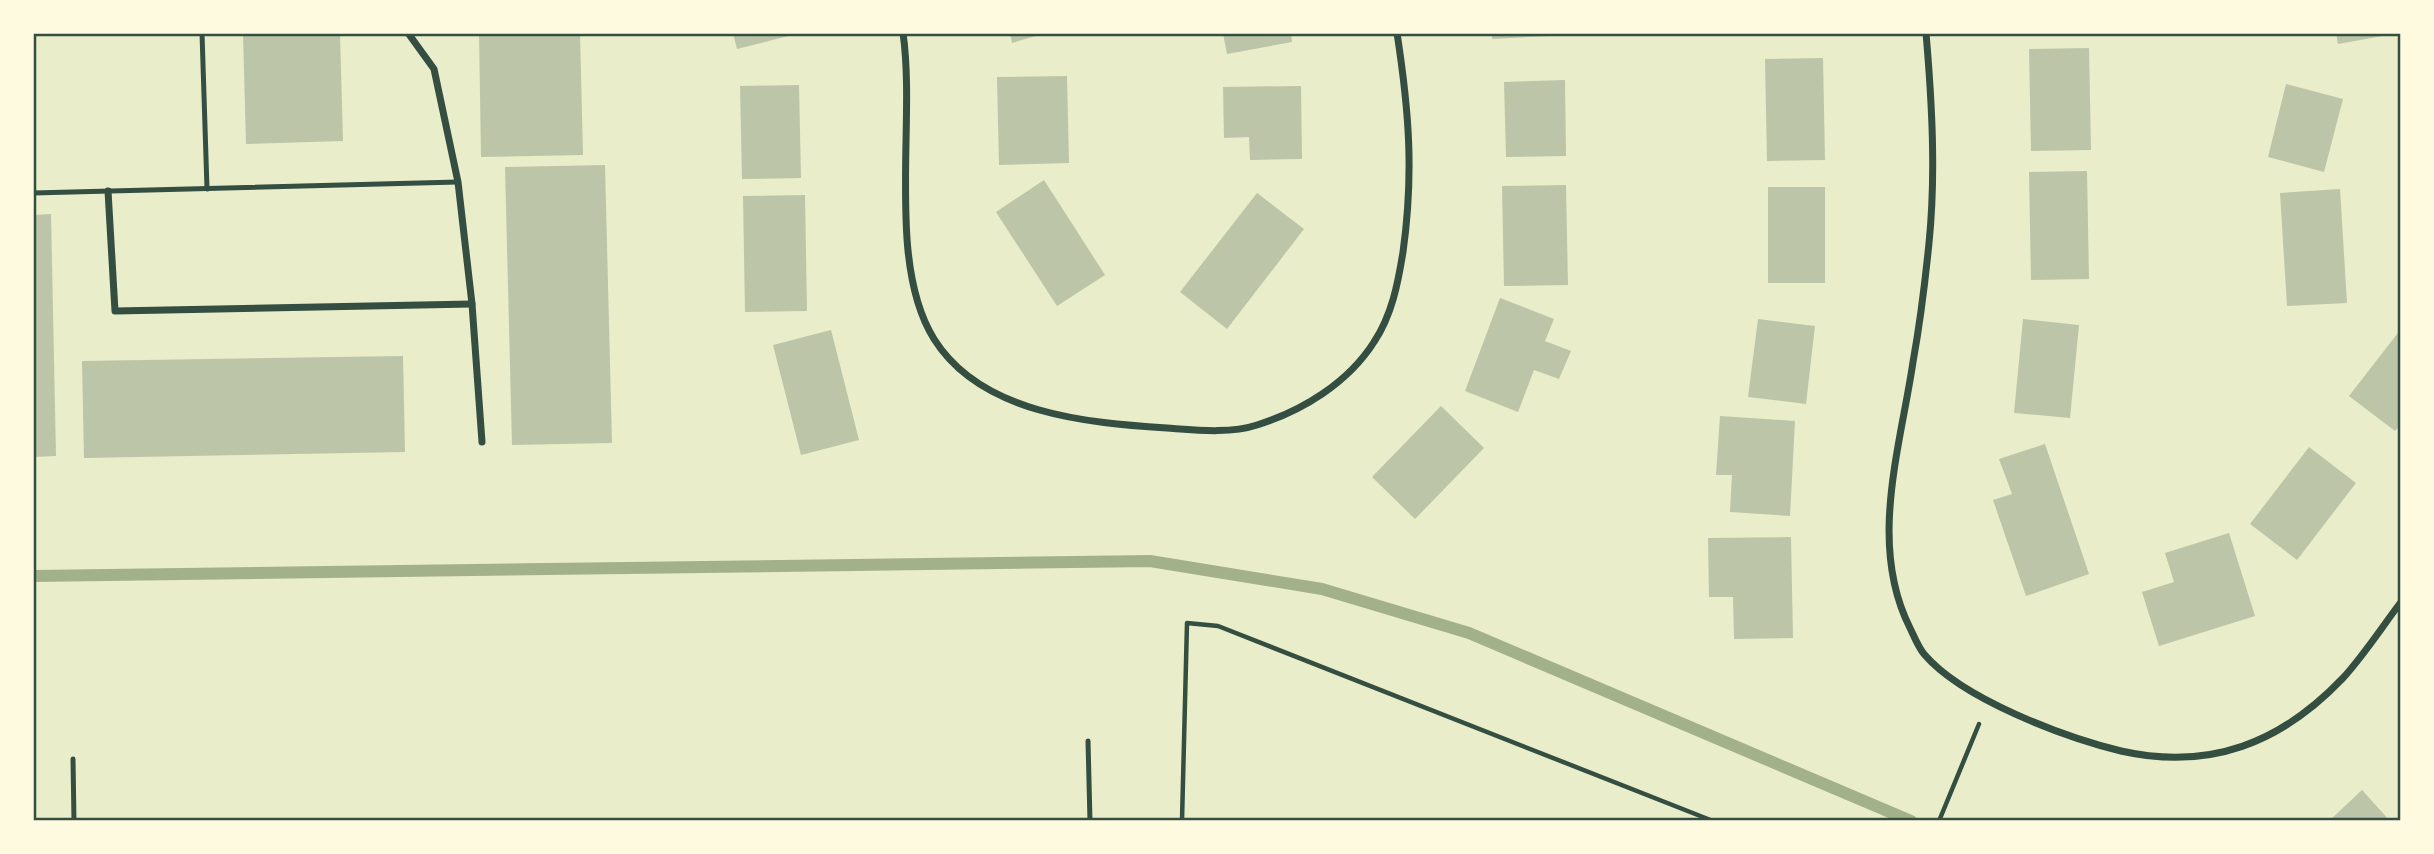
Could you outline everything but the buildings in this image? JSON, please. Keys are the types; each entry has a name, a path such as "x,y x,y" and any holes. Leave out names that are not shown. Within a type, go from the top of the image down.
{"street":[{"path":"408,33 434,69 458,182 472,304 482,442"},
{"path":"903,33 908,236 913,290 934,339 967,375 1001,396 1051,414 1122,426 1203,431 1254,426 1300,408 1343,380 1375,342 1396,293 1409,209 1411,148 1397,33"},
{"path":"1926,33 1933,165 1929,242 1888,524 1891,577 1902,613 1922,652 1949,678 1989,701 2057,729 2101,746 2144,756 2196,758 2246,746 2295,722 2344,677 2401,601"},
{"path":"108,191 115,311 472,304"}],"lane":[{"path":"202,33 207,189"},
{"path":"33,193 458,182"},
{"path":"1088,741 1090,821"},
{"path":"73,759 74,821"}],"path":[{"path":"1182,821 1187,623 1217,626 1713,821"},
{"path":"1940,821 1989,701"}],"waterway":[{"path":"33,576 1150,561 1322,589 1469,633 1911,821"}]}
